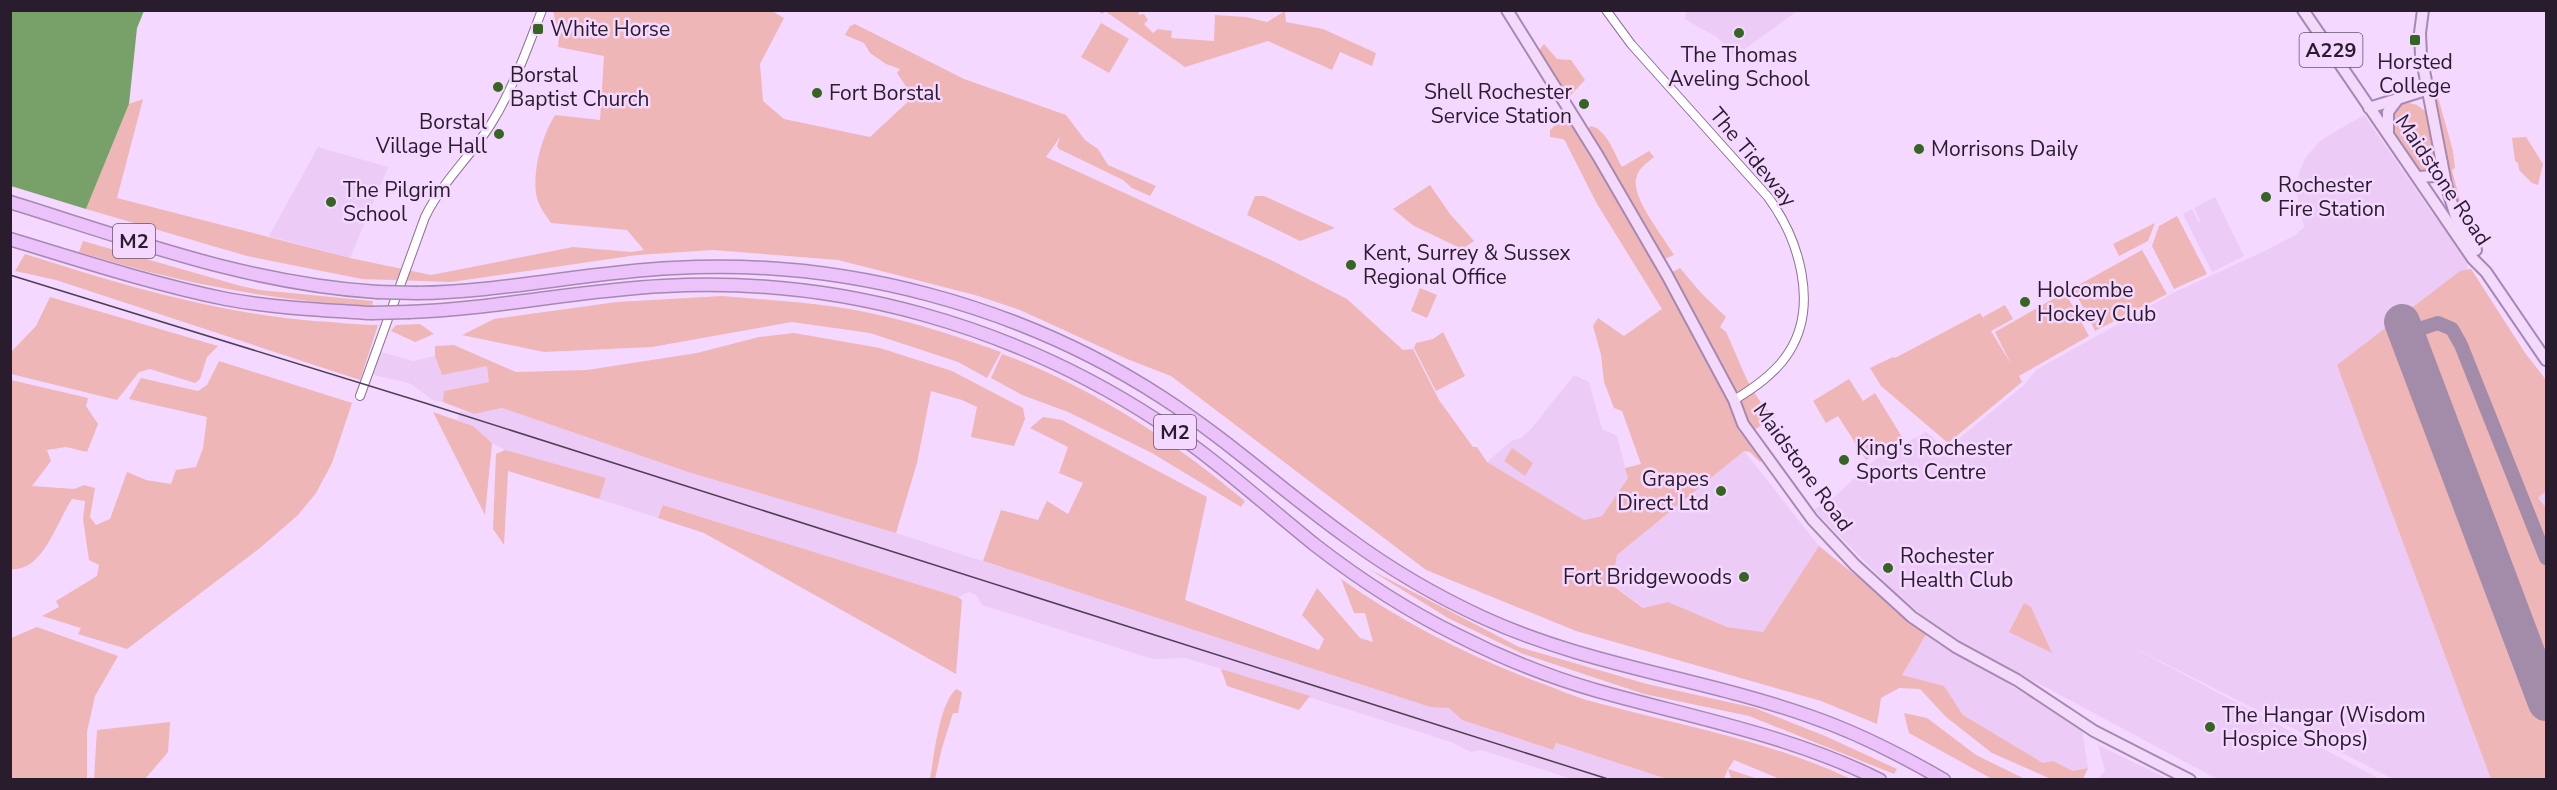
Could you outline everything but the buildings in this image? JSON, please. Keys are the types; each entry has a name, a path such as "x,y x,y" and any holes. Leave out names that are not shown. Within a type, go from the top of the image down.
{"highway":[{"name":"M2","path":"10,202 258,277 339,290 417,293 492,288 629,271 730,267 784,270 866,281 976,309 1067,345 1143,386 1221,438 1323,520 1378,560 1421,586 1486,619 1581,655 1806,714 1862,736 1944,780"},
{"name":"M2","path":"10,238 171,287 254,303 301,309 372,313 409,312 491,306 627,288 723,285 793,290 858,299 922,314 965,327 1062,366 1141,410 1194,446 1342,566 1377,590 1453,633 1502,657 1569,682 1773,736 1830,757 1880,780"}],"main road":[{"name":"Maidstone Road","path":"1508,10 1604,165 1667,275 1734,400 1743,424 1812,519 1855,565 1912,617 1956,647 2017,680 2094,731 2190,780"},
{"name":"A229","path":"2303,10 2363,95 2369,108"},
{"name":"Maidstone Road","path":"2423,10 2420,36 2424,70 2442,163 2455,213 2486,272"},
{"path":"2388,132 2388,112 2420,85 2424,70"},
{"path":"2369,108 2429,89"},
{"path":"2363,95 2385,102"},
{"path":"2405,97 2432,107"},
{"name":"Maidstone Road","path":"2369,108 2419,177 2473,259 2486,272 2547,360"},
{"path":"2419,177 2434,176 2442,163"}],"street":[{"path":"360,396 428,211 507,96 542,10"},
{"name":"The Tideway","path":"1606,10 1635,50 1768,197 1786,225 1795,247 1802,280 1803,305 1799,332 1789,353 1779,366 1734,400"}],"shaded area":[{"path":"10,11 144,11 137,28 129,104 86,209 11,186"},
{"path":"553,11 772,11 784,18 760,64 763,101 784,119 870,137 913,97 897,73 900,69 886,64 870,53 864,43 845,35 850,26 855,24 964,79 1066,115 1085,140 1098,149 1108,165 1156,186 1150,196 1132,188 1123,180 1059,149 1057,146 1060,137 1046,157 1273,261 1347,299 1403,350 1413,349 1439,400 1473,447 1477,447 1487,462 1584,520 1602,516 1628,478 1625,468 1641,464 1622,411 1614,408 1604,382 1601,355 1593,326 1598,318 1624,336 1662,309 1597,204 1565,141 1550,137 1550,130 1567,114 1583,132 1591,126 1597,128 1610,143 1622,167 1649,151 1654,157 1639,172 1636,187 1650,218 1674,255 1660,261 1667,275 1680,268 1701,293 1726,317 1720,327 1726,332 1752,389 1766,409 1775,417 1749,433 1766,457 1760,462 1750,452 1744,451 1617,555 1612,585 1643,608 1668,602 1727,627 1763,632 1819,546 1927,633 1902,675 1944,686 1963,715 2043,763 2053,761 2073,771 2088,768 2083,779 2051,779 1992,753 1946,717 1920,689 1899,688 1881,698 1877,724 1821,701 1576,631 1426,570 1171,376 1127,359 1020,310 975,295 838,260 713,250 637,255 451,282 362,279 247,256 86,209 129,104 143,99 117,198 350,258 431,275 573,247 631,252 644,250 627,230 551,223 538,201 535,183 537,163 542,142 555,115 600,120 604,56 558,47 559,36"},
{"path":"1105,11 1138,11 1139,15 1144,14 1148,20 1144,24 1153,33 1158,29 1172,31 1171,38 1214,41 1215,15 1246,17 1267,22 1285,11 1286,22 1323,29 1376,53 1372,66 1340,52 1332,70 1268,41 1185,67"},
{"name":"The Thomas Aveling School","path":"1687,11 1797,11 1734,57 1717,37 1684,19"},
{"path":"1101,23 1129,39 1109,73 1081,57"},
{"path":"1544,44 1557,59 1571,60 1585,80 1563,103 1535,55"},
{"path":"2436,90 2453,151 2455,168 2452,170 2460,201 2483,238 2475,239 2458,206 2452,188 2433,95"},
{"path":"2410,103 2428,113 2437,164 2436,171 2422,175 2390,128 2397,108"},
{"path":"2364,115 2435,217 2450,233 2466,259 2468,270 2471,269 2525,353 2546,380 2546,779 2393,779 2121,641 2380,779 2217,779 1942,632 1895,592 1814,510 1834,497 1877,458 1926,432 1946,449 2023,386 2036,370 2175,292 2295,235 2304,227 2296,192 2298,176 2305,158 2321,140"},
{"path":"2526,137 2543,164 2538,185 2532,183 2519,170 2518,163 2515,161 2512,138"},
{"name":"The Pilgrim School","path":"318,147 388,167 350,258 269,236"},
{"path":"1430,185 1450,214 1474,241 1462,249 1414,226 1393,209"},
{"path":"1255,196 1264,196 1335,228 1300,241 1247,215"},
{"path":"2215,197 2244,256 2212,272 2183,214 2192,209 2198,222 2201,222 2194,208"},
{"path":"2177,216 2207,274 2174,289 2152,246 2159,226"},
{"path":"2155,223 2148,241 2119,256 2113,244"},
{"path":"83,241 241,286 259,290 373,301 372,306 260,295 187,281 79,252"},
{"path":"2142,250 2167,294 2095,331 2073,288"},
{"path":"25,254 132,286 203,304 276,317 378,325 360,380 56,280 15,271"},
{"path":"2471,269 2525,353 2546,380 2546,491 2538,498 2546,508 2546,779 2491,779 2337,365 2460,271"},
{"path":"1420,288 1437,295 1427,318 1411,311"},
{"path":"2065,292 2089,336 2019,376 2022,382 1948,443 1881,386 1870,368 1895,358 1980,313 1987,324 1983,317 2005,305 2013,319 1991,331 2011,364 1995,332"},
{"path":"722,296 855,310 929,328 1001,352 987,378 958,362 870,333 792,322 652,347 544,352 462,335 494,319 617,302"},
{"path":"50,297 218,346 207,357 200,379 195,383 150,369 139,372 117,400 11,374 11,352 36,326"},
{"path":"420,324 434,334 415,342 391,331 396,325"},
{"path":"1443,332 1465,376 1436,391 1414,348 1416,343 1433,339"},
{"path":"794,333 880,348 952,371 1023,408 1025,419 1014,446 971,437 977,407 931,391 917,463 896,533 691,473 502,408 474,414 443,402 444,391 489,382 487,366 442,375 435,356 435,346 454,345 516,372 587,370 697,353 759,337"},
{"path":"381,352 413,361 435,356 442,375 487,366 490,382 444,391 443,402 433,400 409,383 373,375"},
{"path":"1002,354 1067,382 1130,417 1189,457 1245,501 1241,507 1152,453 1068,412 1022,395 991,378"},
{"path":"219,361 352,403 332,463 316,493 298,515 260,548 127,649 78,634 81,628 42,616 59,607 56,601 97,576 99,565 89,560 83,519 85,501 72,499 40,554 22,568 11,569 11,380 88,398 86,406 98,424 87,452 66,447 47,450 51,461 32,486 74,489 84,485 95,488 90,517 96,525 110,519 127,472 146,480 171,484 176,470 196,467 203,448 207,417 129,399 141,378 198,391 207,385"},
{"path":"1574,375 1589,382 1602,429 1617,436 1628,478 1602,516 1584,520 1487,462 1511,441 1521,438 1531,429"},
{"path":"1849,379 1863,401 1875,393 1902,437 1866,460 1838,416 1826,423 1813,401"},
{"path":"502,408 691,473 896,533 1430,707 1449,707 1462,720 1552,750 1555,743 1667,779 1572,779 1481,750 1471,752 1451,742 1186,658 1153,659 982,605 976,595 969,592 958,597 664,505 658,518 599,499 606,478 505,450 492,443 473,426 457,420 460,411 474,414"},
{"path":"433,412 473,426 492,443 485,515"},
{"path":"1043,417 1062,420 1207,497 1185,600 1319,650 1324,639 1302,615 1317,588 1360,638 1373,642 1365,613 1354,613 1341,579 1412,624 1512,672 1590,701 1722,734 1788,754 1851,779 1780,779 1734,760 1724,779 1667,779 1556,743 1553,750 1462,720 1449,708 1430,707 983,561 1001,510 1038,520 1047,501 1068,514 1083,483 1059,473 1068,447 1030,428"},
{"path":"1512,448 1533,463 1525,476 1504,461"},
{"path":"505,450 606,478 599,499 508,471 504,545 493,529 496,454"},
{"path":"1744,451 1819,546 1763,632 1727,627 1668,602 1644,608 1612,584 1617,555"},
{"path":"663,505 958,597 962,600 956,674 704,533 658,518"},
{"path":"1367,568 1519,647 1647,684 1755,708 1825,736 1897,769 1894,774 1749,716 1644,694 1523,654 1448,618"},
{"path":"2024,603 2031,607 2052,653 2009,632"},
{"path":"37,627 118,656 95,696 87,732 87,779 11,779 11,638"},
{"path":"1927,633 2082,730 2088,768 2073,771 2053,761 2043,763 1963,715 1944,686 1901,675"},
{"path":"1221,669 1310,696 1299,710 1227,686"},
{"path":"956,689 962,692 958,713 953,713 935,779 930,779 941,718"},
{"path":"1904,713 1927,718 1976,755 2025,779 1992,779 1909,733"},
{"path":"170,722 168,752 145,779 94,779 97,730"},
{"path":"2098,745 2168,779 2098,779 2105,771"},
{"path":"1728,769 1758,779 1731,779"}],"taxiway":[{"path":"2407,333 2438,323 2452,329 2461,345 2546,558"}],"runway":[{"path":"2402,322 2546,703"}],"railway":[{"path":"10,275 425,403 1611,780"}],"place":[{"name":"White Horse","path":"538,29"},
{"name":"The Thomas Aveling School","path":"1739,33"},
{"name":"Horsted College","path":"2415,40"},
{"name":"Borstal Baptist Church","path":"498,87"},
{"name":"Fort Borstal","path":"817,93"},
{"name":"Shell Rochester Service Station","path":"1584,104"},
{"name":"Borstal Village Hall","path":"499,134"},
{"name":"Morrisons Daily","path":"1919,149"},
{"name":"Rochester Fire Station","path":"2266,197"},
{"name":"The Pilgrim School","path":"331,202"},
{"name":"Kent, Surrey & Sussex Regional Office","path":"1351,265"},
{"name":"Holcombe Hockey Club","path":"2025,302"},
{"name":"King's Rochester Sports Centre","path":"1844,460"},
{"name":"Grapes Direct Ltd","path":"1721,491"},
{"name":"Rochester Health Club","path":"1888,568"},
{"name":"Fort Bridgewoods","path":"1744,577"},
{"name":"The Hangar (Wisdom Hospice Shops)","path":"2210,727"}]}
